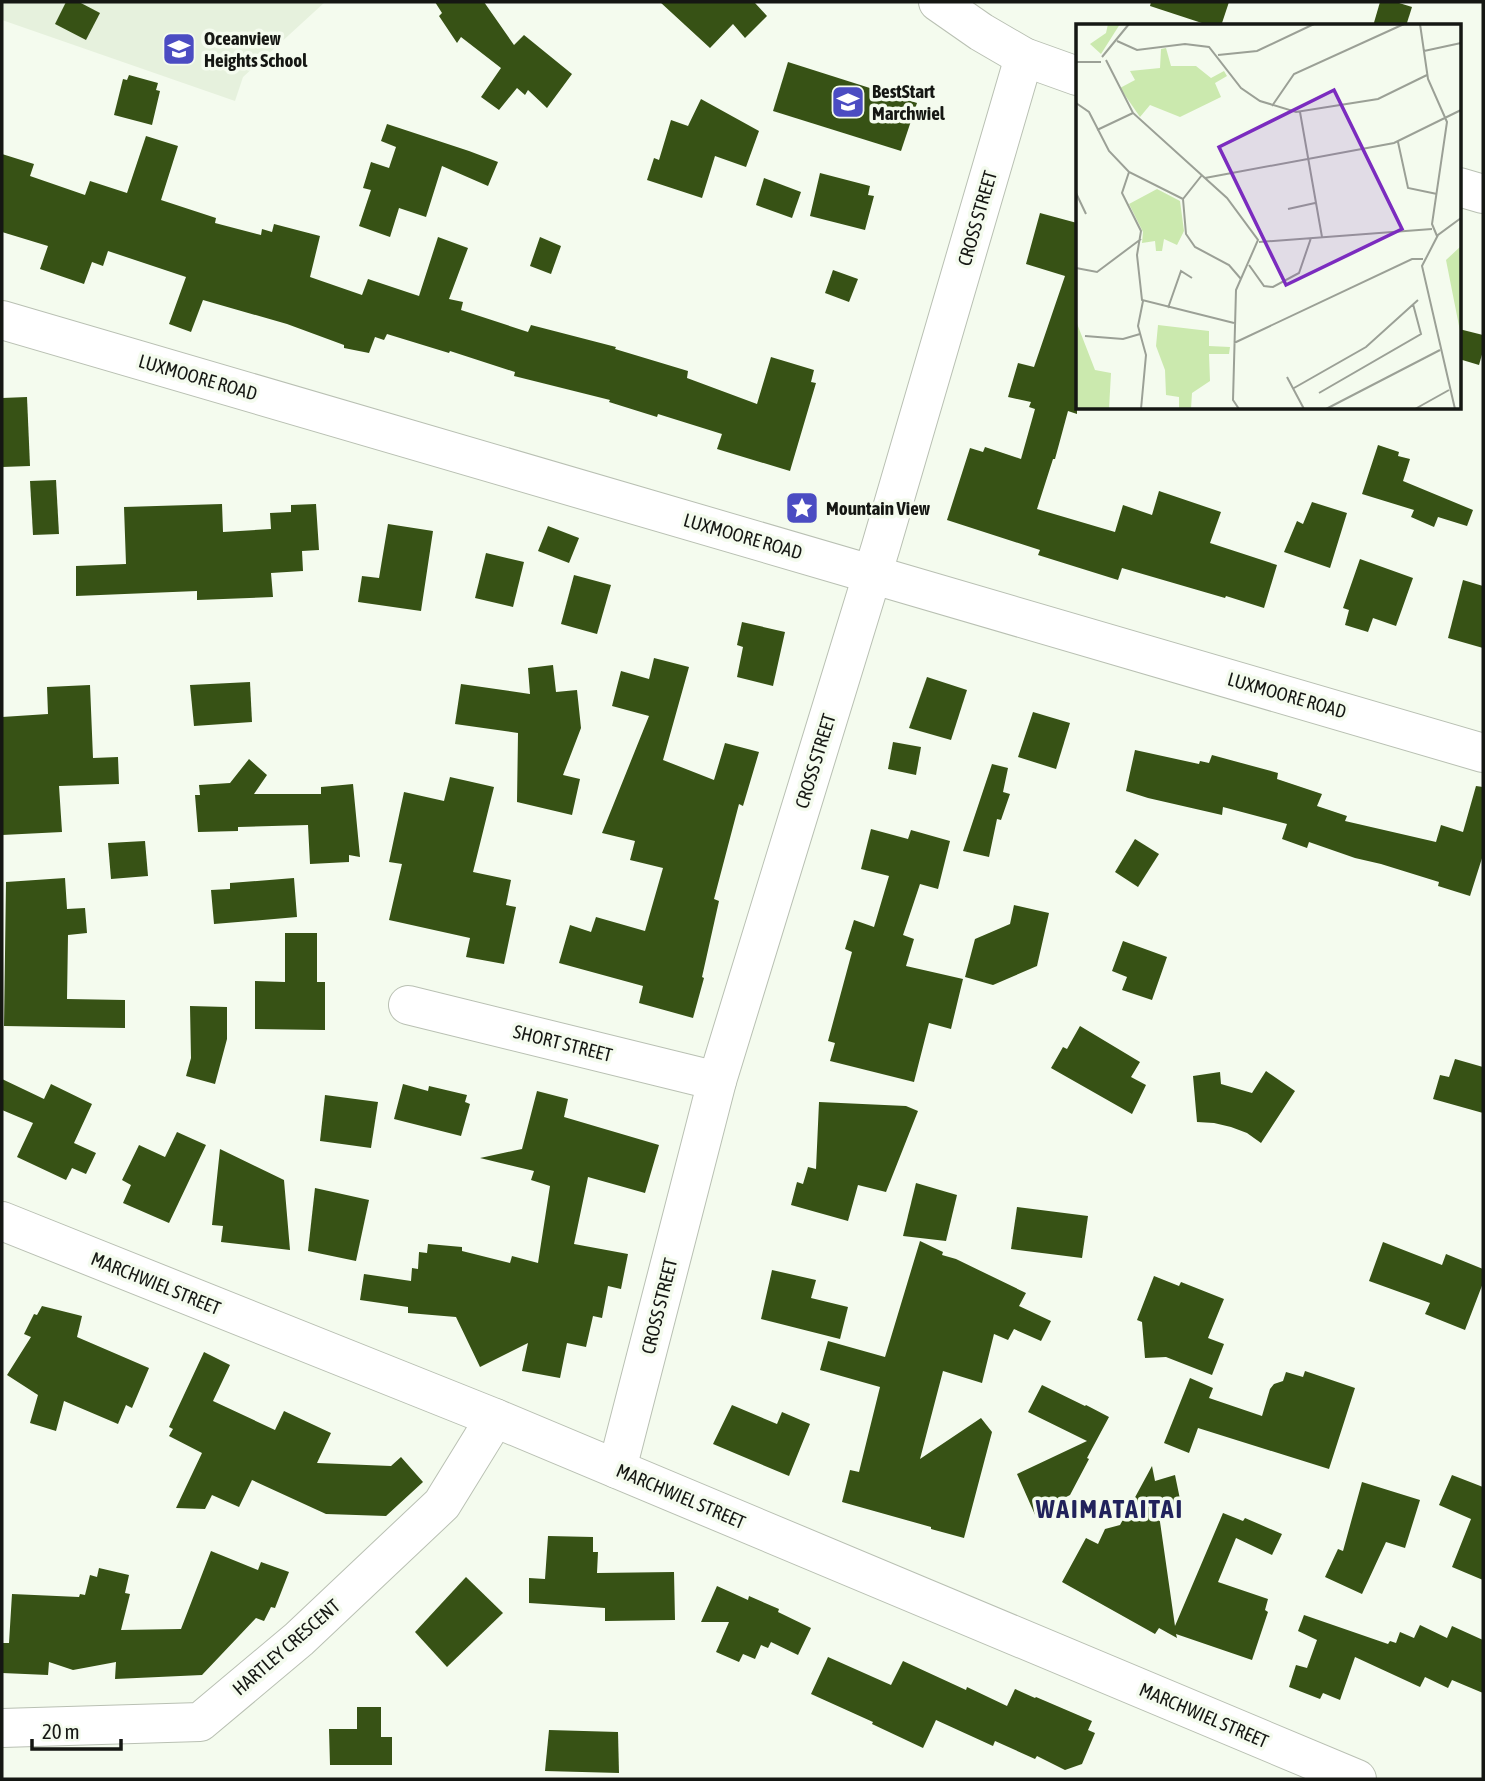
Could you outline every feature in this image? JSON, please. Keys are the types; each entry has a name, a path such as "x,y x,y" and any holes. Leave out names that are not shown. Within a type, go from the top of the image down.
{"street":[{"path":"938,2 981,32 1024,57 1076,76"},
{"name":"CROSS STREET","path":"617,1469 717,1081 872,573 1024,57"},
{"path":"1460,187 1483,194"},
{"name":"LUXMOORE ROAD","path":"2,320 1483,753"},
{"name":"SHORT STREET","path":"408,1005 717,1081"},
{"name":"MARCHWIEL STREET","path":"2,1221 495,1418 1357,1779"},
{"name":"HARTLEY CRESCENT","path":"2,1728 200,1722 299,1639 442,1504 495,1418"}],"shaded area":[{"name":"Oceanview Heights School","path":"2,2 325,2 243,77 235,101 2,20"}],"building":[{"path":"66,2 79,2 100,13 86,40 55,24"},
{"path":"435,2 484,2 514,45 524,35 572,74 547,108 528,90 525,95 517,88 499,110 481,97 501,68 461,37 457,43 439,16 442,13"},
{"path":"660,2 756,2 767,16 745,38 733,24 710,48"},
{"path":"1151,2 1229,2 1222,24 1205,24 1150,6"},
{"path":"1380,2 1396,2 1412,7 1407,24 1374,24"},
{"path":"788,62 917,103 901,151 773,111"},
{"path":"129,75 158,83 156,90 160,91 152,125 114,115 123,79 127,80"},
{"path":"701,99 759,131 746,167 715,156 702,198 647,180 654,158 659,160 671,120 688,126"},
{"path":"387,124 498,162 488,186 442,166 426,217 399,208 390,237 359,226 371,190 363,188 371,162 389,168 396,147 381,141"},
{"path":"146,136 178,146 161,200 216,218 215,223 261,235 262,229 272,232 274,224 320,236 310,277 362,295 368,279 419,296 438,237 468,248 449,299 463,302 461,310 528,332 531,325 616,347 615,349 688,371 687,378 757,404 771,357 814,370 811,382 816,383 790,471 717,449 722,434 658,414 657,417 609,402 610,400 514,376 515,372 387,334 384,340 375,337 369,353 344,348 344,345 287,324 203,300 191,332 169,324 186,277 108,251 103,266 92,262 84,284 40,269 48,246 2,232 2,154 34,164 30,176 85,195 90,181 127,193"},
{"path":"820,173 870,186 868,195 874,196 865,230 810,216"},
{"path":"764,178 801,192 792,218 756,205"},
{"path":"1040,213 1076,223 1077,414 1068,411 1037,509 1115,532 1123,505 1152,515 1159,491 1221,512 1210,543 1277,565 1264,608 1122,568 1118,580 1038,555 1040,550 947,520 970,448 983,452 985,447 1021,459 1035,409 1029,407 1031,402 1008,397 1018,363 1034,367 1065,276 1026,264"},
{"path":"540,237 561,246 551,274 530,266"},
{"path":"833,270 858,279 849,302 825,293"},
{"path":"1460,329 1483,335 1483,351 1479,365 1460,359"},
{"path":"27,397 30,466 2,467 2,398"},
{"path":"1378,445 1410,459 1403,481 1473,510 1467,526 1438,517 1434,527 1411,517 1414,510 1362,494"},
{"path":"56,480 59,534 33,535 30,481"},
{"path":"1312,502 1347,513 1330,568 1284,552 1297,521 1303,524"},
{"path":"222,504 223,532 271,529 270,513 291,512 291,505 316,504 319,550 302,551 303,571 271,573 273,597 197,600 197,591 76,596 76,566 126,564 124,507"},
{"path":"388,524 433,531 421,611 358,602 362,576 379,578"},
{"path":"548,526 579,538 569,563 538,551"},
{"path":"486,553 524,562 513,607 475,598"},
{"path":"1360,559 1413,578 1396,626 1373,618 1368,632 1345,625 1349,610 1343,608"},
{"path":"574,575 611,585 597,634 561,624"},
{"path":"1463,580 1483,586 1483,648 1448,638"},
{"path":"742,622 785,632 773,686 737,677 743,647 737,645"},
{"path":"654,658 689,667 663,760 714,780 725,743 759,752 743,806 739,804 714,899 719,901 693,1018 639,1003 643,986 559,963 570,925 591,932 596,917 645,931 663,868 630,860 635,841 602,833 649,716 612,706 621,671 649,679"},
{"path":"553,665 556,692 577,690 581,728 563,775 580,779 572,815 517,802 518,733 455,724 461,684 530,694 528,668"},
{"path":"927,677 967,690 951,740 909,728"},
{"path":"250,682 252,722 194,726 190,685"},
{"path":"90,685 93,758 118,757 119,784 59,786 62,832 2,835 2,717 48,714 47,687"},
{"path":"1033,712 1070,723 1056,769 1018,757"},
{"path":"893,742 921,747 916,775 888,769"},
{"path":"1135,750 1199,764 1200,761 1209,763 1212,755 1278,773 1277,779 1322,794 1317,806 1347,816 1345,821 1436,842 1441,825 1463,832 1476,786 1483,787 1483,855 1470,896 1438,886 1439,882 1309,842 1307,848 1282,839 1287,824 1223,807 1222,815 1126,791"},
{"path":"249,759 267,775 254,794 321,794 321,787 353,784 360,857 349,855 349,862 310,864 308,825 238,827 238,831 198,832 195,795 200,795 199,785 230,783"},
{"path":"992,764 1008,768 1003,792 1010,794 1001,820 997,819 989,857 963,851"},
{"path":"450,777 494,787 473,872 511,880 506,905 516,907 504,964 466,957 470,938 389,920 402,864 389,862 404,792 444,801"},
{"path":"871,829 908,839 911,830 950,841 938,889 920,884 903,935 914,939 906,966 963,979 951,1029 929,1023 914,1082 830,1061 835,1043 828,1041 852,952 845,949 854,920 874,927 889,876 861,869"},
{"path":"1135,839 1159,854 1138,887 1115,872"},
{"path":"145,841 148,876 111,879 108,843"},
{"path":"65,878 67,909 85,908 87,933 68,935 67,999 125,1000 125,1028 4,1026 6,882"},
{"path":"294,878 297,917 214,924 211,890 230,889 230,883"},
{"path":"1014,905 1049,913 1037,966 993,985 965,977 975,939 1010,924"},
{"path":"285,933 317,933 317,982 325,982 325,1030 255,1029 255,981 285,982"},
{"path":"1123,941 1167,957 1152,1000 1122,990 1127,977 1112,971"},
{"path":"190,1006 227,1007 227,1039 215,1084 186,1076 191,1058"},
{"path":"1080,1026 1140,1062 1131,1077 1146,1085 1132,1114 1051,1068 1063,1047 1067,1049"},
{"path":"1455,1059 1483,1067 1483,1113 1433,1099 1440,1075 1449,1077"},
{"path":"1266,1071 1295,1091 1261,1143 1247,1133 1231,1127 1197,1122 1193,1076 1220,1072 1221,1084 1252,1093"},
{"path":"2,1079 44,1099 51,1084 92,1104 74,1143 96,1153 86,1174 72,1168 66,1180 17,1157 33,1123 2,1110"},
{"path":"403,1084 428,1091 429,1086 467,1095 465,1102 470,1104 461,1136 394,1119"},
{"path":"537,1091 568,1099 564,1117 659,1145 645,1193 588,1177 574,1244 628,1254 621,1289 608,1286 602,1318 593,1316 586,1347 567,1343 560,1378 522,1371 528,1343 480,1367 456,1317 408,1313 408,1307 360,1300 364,1274 411,1281 412,1268 418,1269 419,1252 427,1253 428,1244 462,1247 462,1251 510,1263 512,1256 538,1263 550,1186 531,1180 534,1171 480,1158 522,1149"},
{"path":"325,1095 378,1102 371,1148 320,1141"},
{"path":"819,1102 906,1106 918,1111 886,1192 858,1185 848,1221 791,1205 797,1182 803,1184 808,1167 816,1169"},
{"path":"177,1132 206,1145 169,1223 123,1203 131,1185 122,1180 139,1145 165,1157"},
{"path":"220,1149 284,1180 290,1250 221,1242 223,1226 212,1225"},
{"path":"916,1183 957,1195 946,1241 903,1236"},
{"path":"315,1188 369,1200 356,1261 308,1251"},
{"path":"1017,1207 1088,1216 1082,1258 1011,1249"},
{"path":"920,1241 943,1252 942,1255 956,1259 1026,1293 1019,1306 1051,1321 1041,1341 1014,1329 1008,1340 994,1334 982,1383 943,1371 920,1459 981,1418 992,1432 964,1538 842,1502 850,1470 859,1472 880,1387 820,1370 828,1341 885,1357"},
{"path":"1383,1242 1442,1265 1446,1254 1483,1269 1483,1283 1465,1330 1425,1314 1430,1303 1369,1281"},
{"path":"772,1270 816,1280 811,1298 848,1307 840,1339 761,1319"},
{"path":"1154,1276 1179,1286 1181,1282 1224,1299 1208,1338 1224,1344 1212,1375 1166,1357 1145,1358 1142,1322 1137,1320"},
{"path":"42,1306 82,1316 77,1337 149,1368 132,1408 126,1405 118,1424 64,1401 56,1431 30,1423 38,1395 7,1375 31,1337 24,1334 34,1314 37,1315"},
{"path":"204,1352 230,1365 213,1401 275,1430 284,1411 331,1433 317,1463 391,1466 401,1457 423,1482 386,1516 326,1514 252,1480 239,1507 212,1495 205,1509 176,1508 202,1453 169,1436 173,1429 169,1427"},
{"path":"1305,1371 1355,1388 1329,1469 1198,1428 1189,1453 1164,1443 1190,1378 1213,1388 1209,1398 1262,1416 1274,1384 1283,1381 1286,1372 1303,1377"},
{"path":"1042,1385 1109,1417 1070,1495 1056,1502 1058,1507 1036,1517 1017,1474 1087,1441 1028,1412"},
{"path":"732,1405 777,1424 782,1412 810,1424 789,1476 713,1444"},
{"path":"1152,1466 1155,1481 1175,1475 1181,1504 1158,1508 1175,1626 1223,1513 1243,1521 1245,1518 1282,1534 1272,1555 1236,1538 1218,1582 1268,1599 1265,1610 1268,1612 1252,1660 1176,1634 1177,1638 1159,1628 1155,1634 1062,1582 1086,1538 1098,1544 1105,1529 1120,1525"},
{"path":"1452,1475 1483,1487 1483,1580 1452,1567 1471,1519 1439,1505"},
{"path":"1362,1482 1420,1500 1405,1548 1386,1542 1362,1594 1325,1577 1338,1549 1343,1551"},
{"path":"548,1536 593,1537 593,1552 598,1552 597,1573 674,1572 675,1620 605,1621 605,1608 529,1603 529,1578 545,1579"},
{"path":"211,1551 258,1570 261,1562 289,1572 275,1608 271,1607 264,1621 256,1618 202,1675 115,1679 116,1662 73,1670 49,1662 48,1675 2,1673 2,1643 9,1643 12,1594 79,1597 80,1594 85,1595 90,1575 97,1577 99,1568 129,1575 125,1593 130,1594 121,1630 181,1629"},
{"path":"466,1577 503,1613 447,1667 415,1632"},
{"path":"717,1586 748,1600 749,1596 779,1609 778,1612 811,1628 798,1655 771,1642 768,1648 761,1645 755,1659 743,1654 739,1662 716,1652 729,1622 701,1622"},
{"path":"1304,1615 1388,1644 1390,1641 1396,1643 1400,1632 1414,1638 1420,1625 1447,1638 1452,1626 1483,1640 1483,1693 1452,1680 1448,1688 1425,1677 1420,1687 1355,1657 1340,1700 1323,1693 1320,1699 1289,1687 1296,1665 1307,1668 1317,1640 1298,1631"},
{"path":"828,1657 891,1685 903,1661 1007,1706 1015,1689 1092,1721 1088,1730 1095,1733 1082,1764 1065,1770 1037,1756 1035,1759 995,1741 993,1746 936,1720 923,1748 811,1694"},
{"path":"357,1707 381,1707 381,1737 392,1737 392,1765 330,1765 329,1729 357,1729"},
{"path":"549,1730 618,1732 619,1773 545,1771"}],"place":[{"name":"Oceanview Heights School","path":"179,49"},
{"name":"BestStart Marchwiel","path":"848,102"},
{"name":"Mountain View","path":"802,508"}],"district":[{"name":"WAIMATAITAI","path":"1110,1509"}]}
